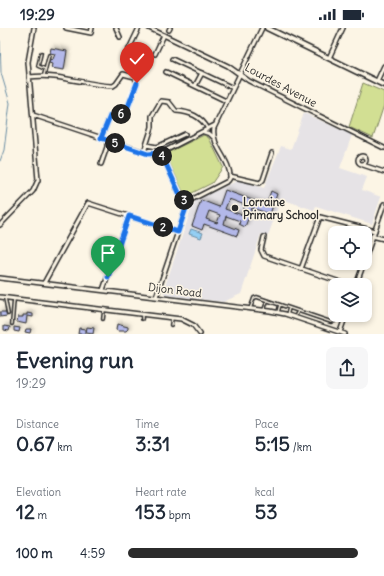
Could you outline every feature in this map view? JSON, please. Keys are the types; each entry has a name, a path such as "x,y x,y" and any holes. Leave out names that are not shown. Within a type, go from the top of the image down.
{"street":[{"path":"0,225 33,191 37,184 38,174 28,62 34,28"},
{"path":"66,28 91,34 93,32 92,28"},
{"path":"116,28 120,37"},
{"path":"127,53 139,28"},
{"name":"Lourdes Avenue","path":"149,28 228,66 240,75 384,148"},
{"path":"214,139 215,125 262,28"},
{"path":"267,28 384,85"},
{"path":"329,58 343,28"},
{"path":"155,54 164,36"},
{"path":"172,59 233,88"},
{"path":"377,82 384,66"},
{"path":"166,72 226,101"},
{"path":"195,86 202,73"},
{"path":"30,77 44,75 59,76 113,86 124,74 134,77 137,83 126,112 123,114 114,114 110,116 101,138"},
{"path":"144,152 152,127 152,116 158,104 163,100 169,102 174,110 188,112 202,120 208,129"},
{"path":"33,115 153,155 161,153 215,125"},
{"path":"185,203 228,181 230,176 214,139 210,134 202,133"},
{"path":"146,145 157,147 185,134"},
{"path":"101,164 107,147 106,140"},
{"path":"156,297 186,208 161,153"},
{"path":"230,176 260,183 263,180 272,153"},
{"path":"362,164 384,172"},
{"path":"44,283 88,203 178,232"},
{"path":"384,204 372,236 384,240"},
{"path":"103,290 129,216"},
{"path":"301,269 320,217 374,231"},
{"path":"264,237 261,250 264,256 328,278"},
{"name":"Dijon Road","path":"0,278 278,312 344,334"},
{"path":"0,297 172,318 189,322 200,334"},
{"path":"340,332 344,322"}],"lane":[{"path":"41,53 38,66 45,68"},
{"path":"44,75 49,55"},
{"path":"5,298 8,314"},
{"path":"250,309 255,298 267,300 328,321"},
{"path":"12,324 14,299"},
{"path":"264,310 267,300"},
{"path":"278,312 280,305"},
{"path":"287,315 290,308"},
{"path":"103,319 104,310"},
{"path":"295,317 298,311"},
{"path":"171,325 172,318"}],"shaded area":[{"name":"Lorraine Primary School","path":"304,113 352,135 340,168 367,177 362,190 381,197 372,224 316,206 314,210 281,199 268,236 261,234 241,294 223,302 166,295 163,292 193,204 196,200 239,180 264,188 281,146 291,149"}],"green space":[{"path":"363,83 384,92 384,105 373,138 349,127"},
{"path":"204,135 209,138 223,167 212,183 188,195 183,192 167,158 169,152"}],"water":[{"path":"191,229 203,233 201,238 189,234"}],"building":[{"path":"51,48 67,51 64,70 51,68 52,64 49,63 49,60 53,59 55,54 50,53"},
{"path":"225,190 266,205 271,191 277,194 270,214 252,208 245,227 239,224 240,221 226,216 224,224 239,230 237,236 204,224 202,230 192,226 201,200 219,207","holes":["229,199 245,205 242,215 225,209","209,211 220,215 217,223 206,219"]},
{"path":"0,312 7,312 7,316 0,317"},
{"path":"27,313 33,314 33,317 27,316 26,324 17,322 18,317 23,317 23,315 27,315"},
{"path":"117,324 128,327 128,329 126,331 118,331 116,330"},
{"path":"4,326 10,327 9,331 4,330"},
{"path":"14,327 20,328 19,332 14,331"},
{"path":"87,327 94,328 93,334 86,333"},
{"path":"79,328 85,329 85,334 78,334"},
{"path":"26,329 31,329 30,333 25,332"}],"waterway":[{"path":"0,41 1,73 10,103 4,150 0,161"}],"place":[{"name":"Lorraine Primary School","path":"235,208"}],"route":[{"path":"108,277 129,216 178,232 186,208 161,153 153,155 148,154 101,138 110,116 112,114 123,114 128,109 137,83"}]}
